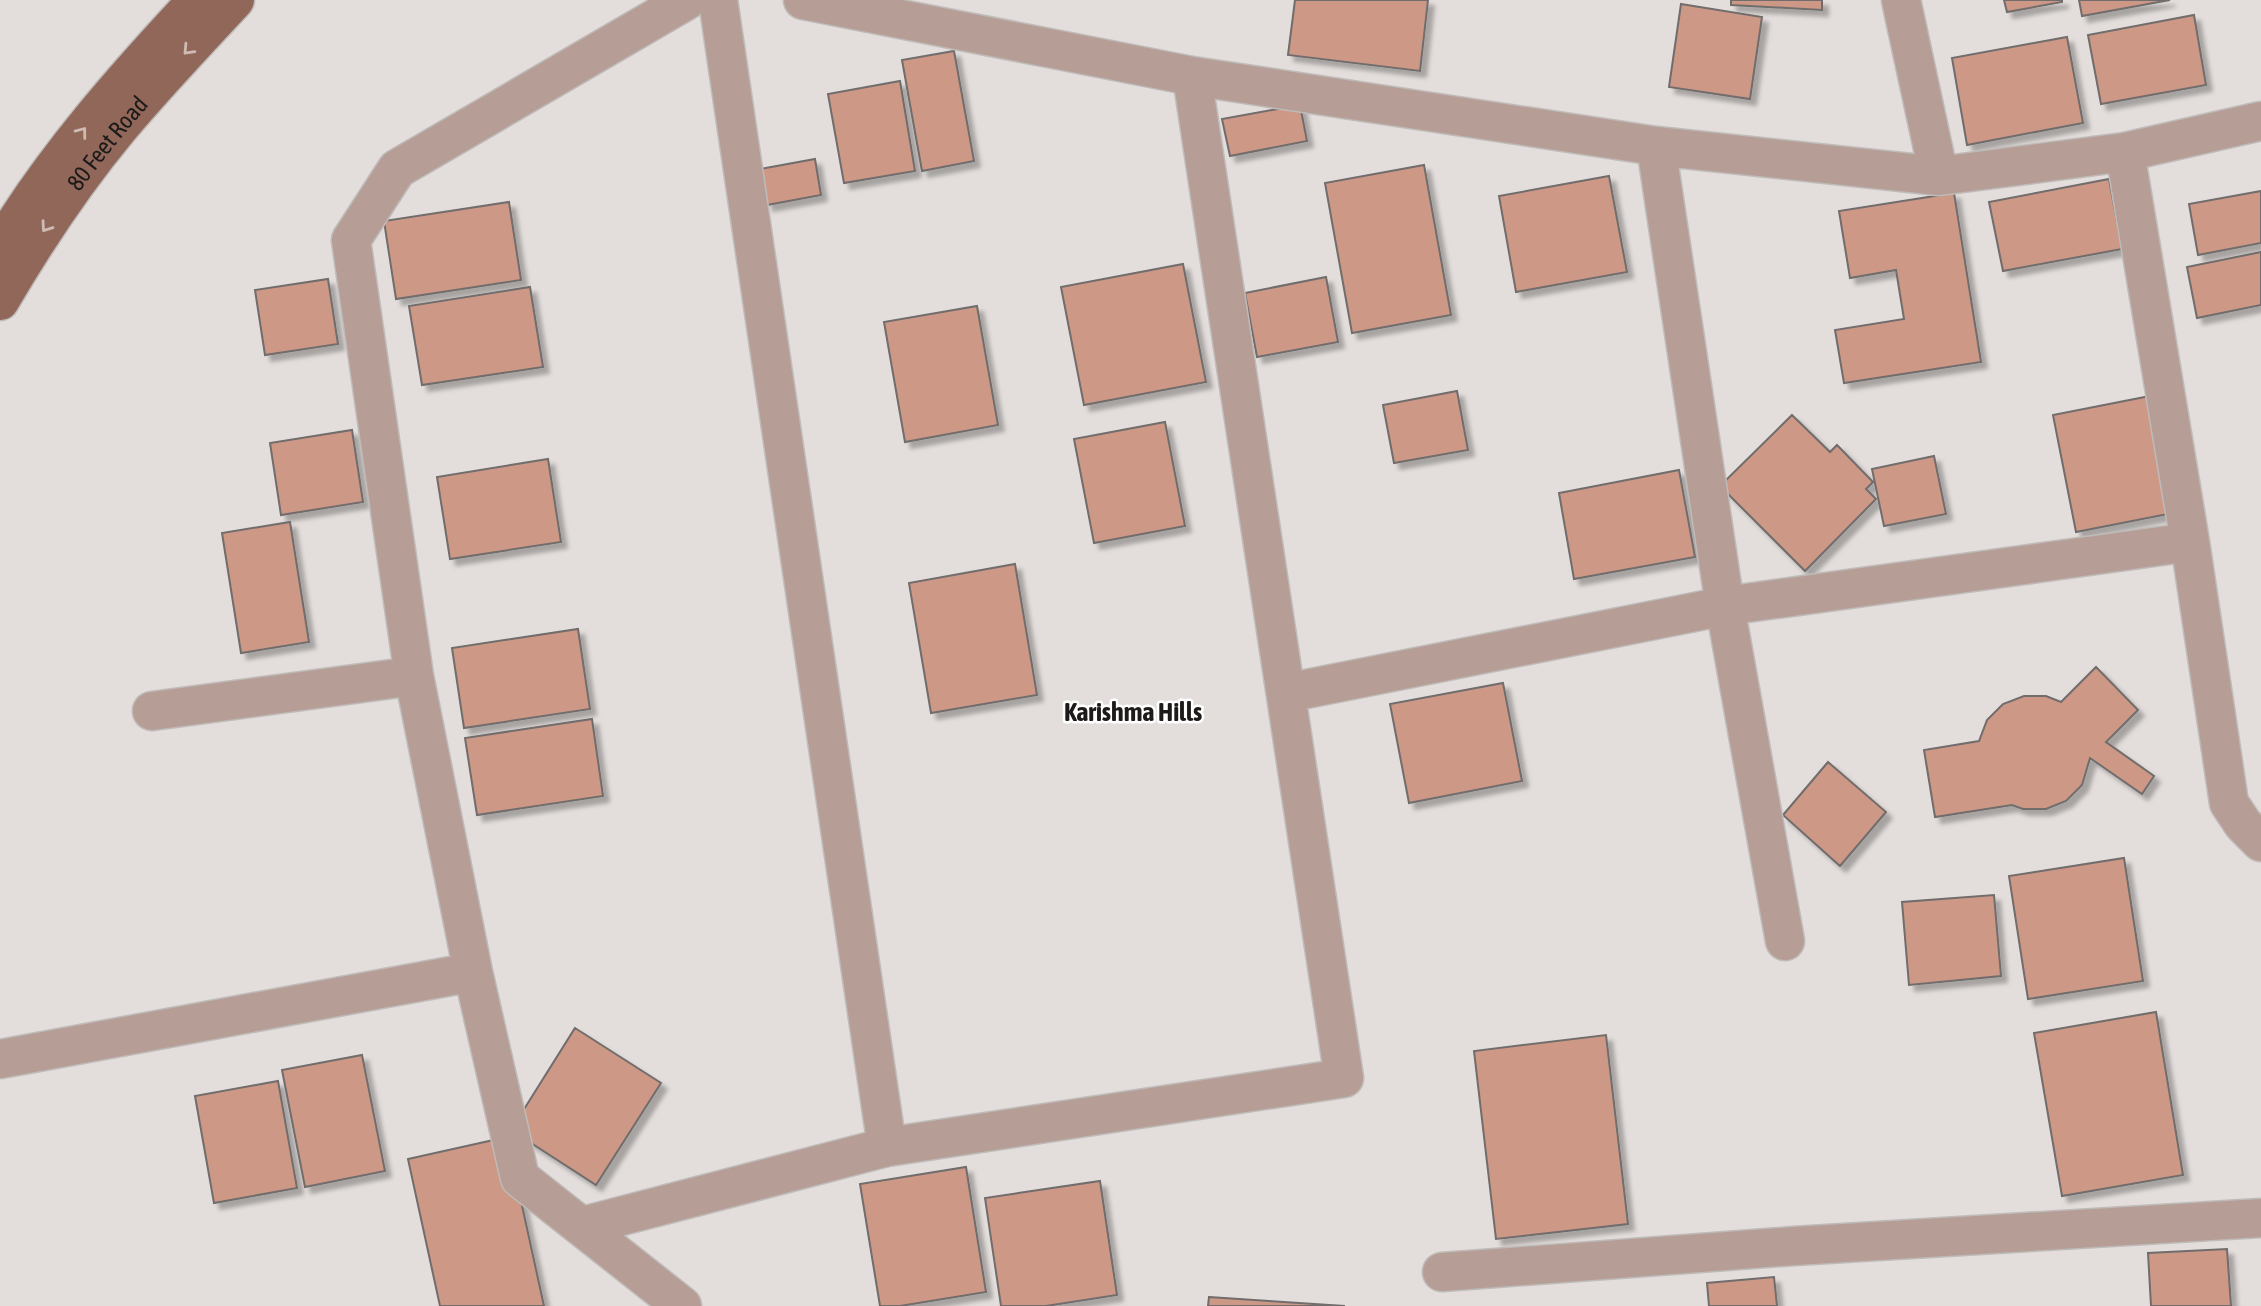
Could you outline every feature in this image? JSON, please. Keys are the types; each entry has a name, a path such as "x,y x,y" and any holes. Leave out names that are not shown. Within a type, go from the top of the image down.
{"main road":[{"name":"80 Feet Road","path":"0,247 49,174 97,112 197,0"},
{"name":"80 Feet Road","path":"0,301 35,243 118,129 234,0"}],"street":[{"path":"682,1306 520,1178 473,972 414,676 351,240 397,169 687,0"},
{"path":"718,0 887,1147"},
{"path":"803,0 1192,76 1656,146 1939,176 2125,152 2261,121"},
{"path":"1901,0 1939,176"},
{"path":"583,1226 887,1147 1344,1078 1192,76"},
{"path":"1656,146 1726,606 1785,941"},
{"path":"2125,152 2190,542 2229,803 2243,824 2261,842"},
{"path":"1286,692 1726,606 2190,542"},
{"path":"152,710 414,676"},
{"path":"0,1059 473,972"},
{"path":"1442,1272 1780,1247 2261,1218"}],"building":[{"path":"1295,0 1428,0 1420,71 1288,55"},
{"path":"1731,0 1822,0 1822,10 1731,5"},
{"path":"2004,0 2062,0 2062,2 2007,12"},
{"path":"2079,0 2170,0 2082,16"},
{"path":"1681,4 1762,17 1750,99 1669,87"},
{"path":"2194,15 2206,85 2101,104 2088,35"},
{"path":"2067,37 2083,123 1967,145 1952,58"},
{"path":"954,51 974,161 922,171 902,60"},
{"path":"900,81 915,171 844,183 828,94"},
{"path":"1300,105 1307,141 1230,156 1222,119"},
{"path":"815,159 821,195 767,205 760,169"},
{"path":"1424,165 1451,315 1352,333 1325,183"},
{"path":"1609,176 1627,272 1516,292 1499,196"},
{"path":"2109,179 2122,249 2003,271 1989,202"},
{"path":"2261,191 2261,243 2198,255 2189,204"},
{"path":"1954,193 1981,362 1844,383 1835,330 1904,319 1896,270 1850,278 1839,211"},
{"path":"509,202 521,280 396,299 384,221"},
{"path":"2261,252 2261,305 2197,318 2187,267"},
{"path":"1183,264 1206,382 1084,405 1061,287"},
{"path":"1326,277 1338,342 1257,357 1245,293"},
{"path":"328,279 338,344 265,355 255,290"},
{"path":"530,287 543,367 422,385 409,306"},
{"path":"977,306 998,425 905,442 884,322"},
{"path":"1457,391 1468,450 1394,463 1383,405"},
{"path":"2150,396 2173,513 2076,532 2053,415"},
{"path":"1792,415 1830,452 1837,445 1873,482 1866,489 1876,499 1805,571 1720,486"},
{"path":"1165,422 1185,526 1094,543 1074,439"},
{"path":"352,430 363,502 281,515 270,443"},
{"path":"1934,456 1946,514 1884,526 1872,469"},
{"path":"548,459 561,542 450,559 437,477"},
{"path":"1679,470 1695,557 1574,579 1559,493"},
{"path":"290,522 309,642 241,653 222,533"},
{"path":"1015,564 1037,695 931,713 909,583"},
{"path":"578,629 590,709 464,728 452,648"},
{"path":"2096,667 2138,710 2106,742 2154,776 2142,794 2090,758 2082,785 2066,801 2046,809 2023,809 2012,805 1935,817 1924,750 1979,741 1987,720 2003,704 2024,696 2046,696 2061,702"},
{"path":"1503,683 1522,781 1409,803 1390,704"},
{"path":"592,719 603,796 477,815 465,738"},
{"path":"1828,762 1886,812 1840,866 1783,815"},
{"path":"2124,858 2143,981 2028,999 2009,876"},
{"path":"1994,895 2001,976 1909,985 1902,902"},
{"path":"2156,1012 2183,1175 2062,1196 2034,1033"},
{"path":"575,1028 661,1083 596,1185 511,1130"},
{"path":"1606,1035 1628,1224 1496,1239 1474,1051"},
{"path":"362,1055 385,1171 305,1187 282,1070"},
{"path":"278,1081 297,1188 214,1203 195,1096"},
{"path":"507,1137 544,1306 440,1306 408,1159"},
{"path":"966,1167 986,1292 900,1306 880,1306 860,1184"},
{"path":"1100,1181 1117,1295 1046,1306 1001,1306 985,1198"},
{"path":"2227,1249 2231,1306 2151,1306 2148,1253"},
{"path":"1774,1277 1777,1306 1709,1306 1707,1283"},
{"path":"1209,1297 1345,1306 1208,1306"}],"district":[{"name":"Karishma Hills","path":"1133,712"}]}
